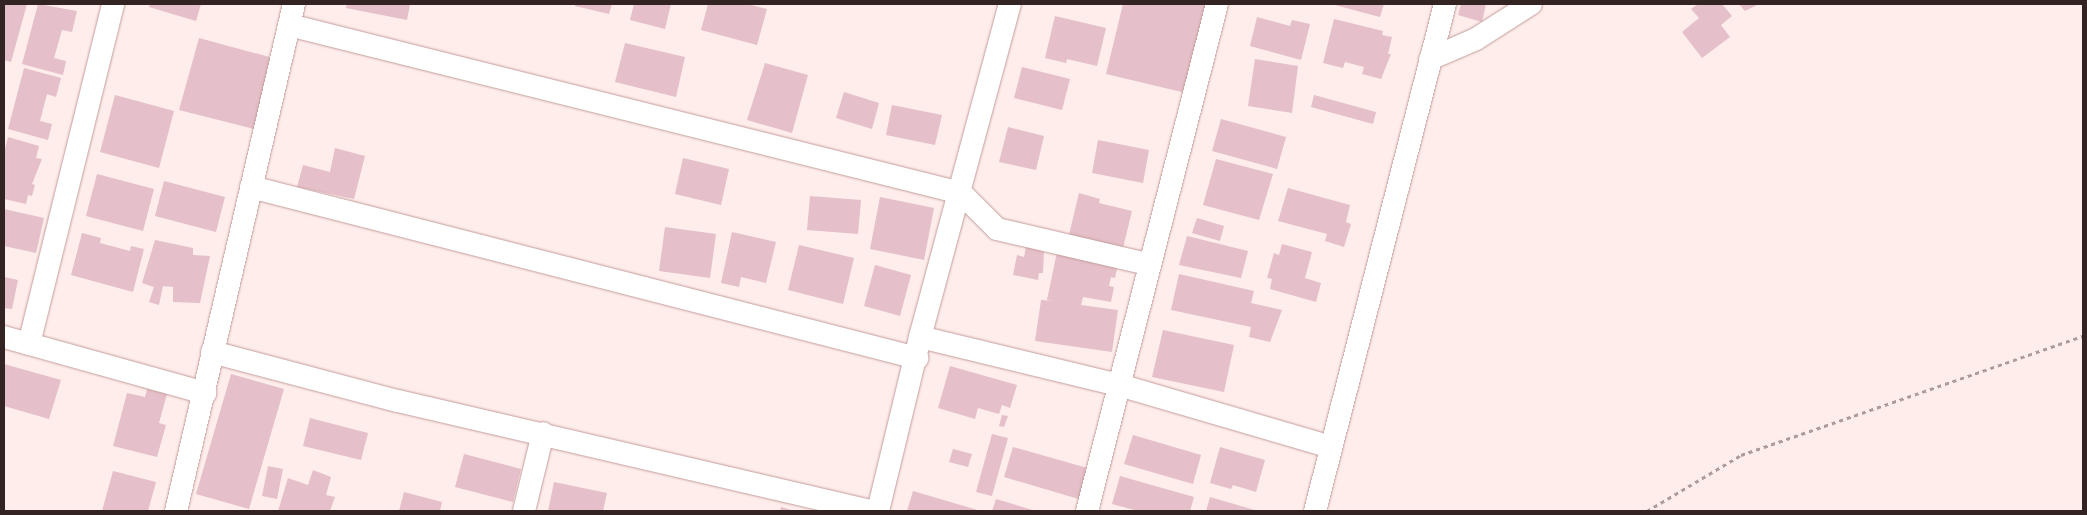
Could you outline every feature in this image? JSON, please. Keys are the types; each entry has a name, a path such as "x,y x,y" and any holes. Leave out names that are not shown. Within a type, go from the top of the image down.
{"street":[{"path":"29,344 113,4"},
{"path":"176,511 294,4"},
{"path":"878,511 918,347 961,193 1010,4"},
{"path":"1087,511 1148,264 1217,4"},
{"path":"1315,511 1445,4"},
{"path":"1430,59 1476,39 1531,4"},
{"path":"289,25 961,193 997,229 1148,264"},
{"path":"251,187 918,347 1119,385 1331,447"},
{"path":"4,336 204,393"},
{"path":"212,352 398,401 871,511"},
{"path":"524,511 542,433"}],"path":[{"path":"1647,511 1741,455 2083,336"}],"building":[{"path":"4,4 27,4 11,62 4,60"},
{"path":"38,4 77,11 72,32 62,30 54,58 66,61 63,75 22,64"},
{"path":"150,4 201,4 196,21 149,7"},
{"path":"347,4 410,4 407,20 346,8"},
{"path":"575,4 612,4 609,14 575,6"},
{"path":"634,4 671,4 665,29 630,20"},
{"path":"708,4 747,4 767,9 757,45 701,30"},
{"path":"1123,4 1207,4 1186,93 1106,74"},
{"path":"1331,4 1384,4 1380,17"},
{"path":"1461,4 1486,4 1482,22 1458,15"},
{"path":"1698,4 1722,4 1732,16 1721,25 1730,37 1702,58 1682,32 1699,18 1691,9"},
{"path":"1739,4 1759,4 1745,11"},
{"path":"1055,16 1106,28 1097,66 1067,59 1066,63 1045,58"},
{"path":"1257,17 1290,26 1292,20 1310,24 1301,60 1250,46"},
{"path":"1334,19 1383,31 1382,35 1392,37 1388,54 1391,54 1381,79 1362,74 1364,67 1345,62 1343,68 1323,63"},
{"path":"199,38 273,58 254,129 179,110"},
{"path":"625,43 685,57 676,97 615,82"},
{"path":"1255,59 1298,66 1292,113 1248,106"},
{"path":"765,63 808,75 792,133 747,120"},
{"path":"1022,67 1070,79 1062,110 1014,98"},
{"path":"24,68 61,78 56,97 47,94 40,121 52,124 48,140 8,129"},
{"path":"844,92 879,103 872,129 836,118"},
{"path":"115,95 174,111 159,168 100,152"},
{"path":"1314,95 1376,112 1373,124 1311,107"},
{"path":"892,105 942,115 935,145 886,135"},
{"path":"1221,119 1286,137 1277,169 1212,151"},
{"path":"1008,127 1044,136 1036,170 999,162"},
{"path":"8,137 39,146 36,158 42,159 32,184 35,185 32,196 28,195 26,204 4,199 4,153"},
{"path":"1098,140 1149,150 1143,183 1092,173"},
{"path":"335,148 365,156 354,199 297,187 303,165 330,172"},
{"path":"683,158 729,169 721,205 675,194"},
{"path":"1216,159 1273,174 1259,220 1203,205"},
{"path":"97,174 154,189 143,231 86,216"},
{"path":"164,181 225,197 216,232 155,216"},
{"path":"1288,188 1350,205 1346,222 1351,224 1344,247 1325,241 1327,234 1278,221"},
{"path":"1079,193 1100,199 1099,203 1132,211 1121,256 1067,243"},
{"path":"810,196 861,200 858,234 807,230"},
{"path":"880,197 934,208 924,260 870,249"},
{"path":"4,209 44,218 36,253 4,246"},
{"path":"1197,218 1224,226 1220,241 1192,233"},
{"path":"665,227 716,234 710,278 659,271"},
{"path":"732,232 776,242 766,283 741,277 739,287 721,283"},
{"path":"82,233 101,238 100,243 130,251 131,246 144,249 133,292 71,275"},
{"path":"1187,236 1248,251 1241,278 1179,265"},
{"path":"155,240 193,248 193,255 210,256 200,303 173,302 173,287 163,286 159,305 149,302 154,287 142,283"},
{"path":"1282,244 1312,252 1305,278 1321,283 1316,302 1270,289 1272,279 1267,278 1274,253 1279,255"},
{"path":"799,245 854,258 843,304 788,290"},
{"path":"1026,247 1044,250 1043,273 1039,273 1038,280 1013,275 1017,255 1024,257"},
{"path":"1058,247 1119,259 1115,278 1111,277 1109,286 1114,287 1111,302 1083,297 1081,305 1118,310 1112,352 1035,341 1041,300 1053,301 1047,300"},
{"path":"875,265 911,275 900,316 864,306"},
{"path":"1179,274 1254,291 1251,303 1282,310 1270,342 1249,337 1251,327 1171,310"},
{"path":"4,277 18,280 12,309 4,308"},
{"path":"1163,330 1234,345 1224,392 1152,377"},
{"path":"4,364 61,380 49,419 4,406"},
{"path":"950,366 1017,385 1010,408 1002,405 999,414 978,408 975,419 938,408"},
{"path":"231,374 284,389 249,509 196,494"},
{"path":"147,389 167,394 159,423 166,425 157,457 113,446 127,393 145,397"},
{"path":"1002,415 1008,416 1004,427 999,426"},
{"path":"310,418 368,433 361,460 303,446"},
{"path":"992,434 1008,438 992,496 976,492"},
{"path":"1133,435 1201,455 1193,484 1124,464"},
{"path":"1013,447 1091,469 1082,500 1004,477"},
{"path":"1220,447 1265,460 1256,492 1233,485 1231,489 1210,483"},
{"path":"953,449 972,454 968,467 949,462"},
{"path":"464,454 521,469 513,502 455,487"},
{"path":"268,466 283,469 277,499 262,496"},
{"path":"313,470 331,477 326,495 335,497 330,511 278,511 288,478 308,485"},
{"path":"113,471 156,482 148,511 102,511"},
{"path":"1120,476 1194,497 1190,511 1138,511 1112,504"},
{"path":"554,482 607,493 603,511 548,511"},
{"path":"913,491 981,511 907,511"},
{"path":"404,492 442,502 440,511 399,511"},
{"path":"1210,497 1258,511 1206,511"},
{"path":"996,499 1036,511 992,511"},
{"path":"781,507 795,511 780,511"}]}
